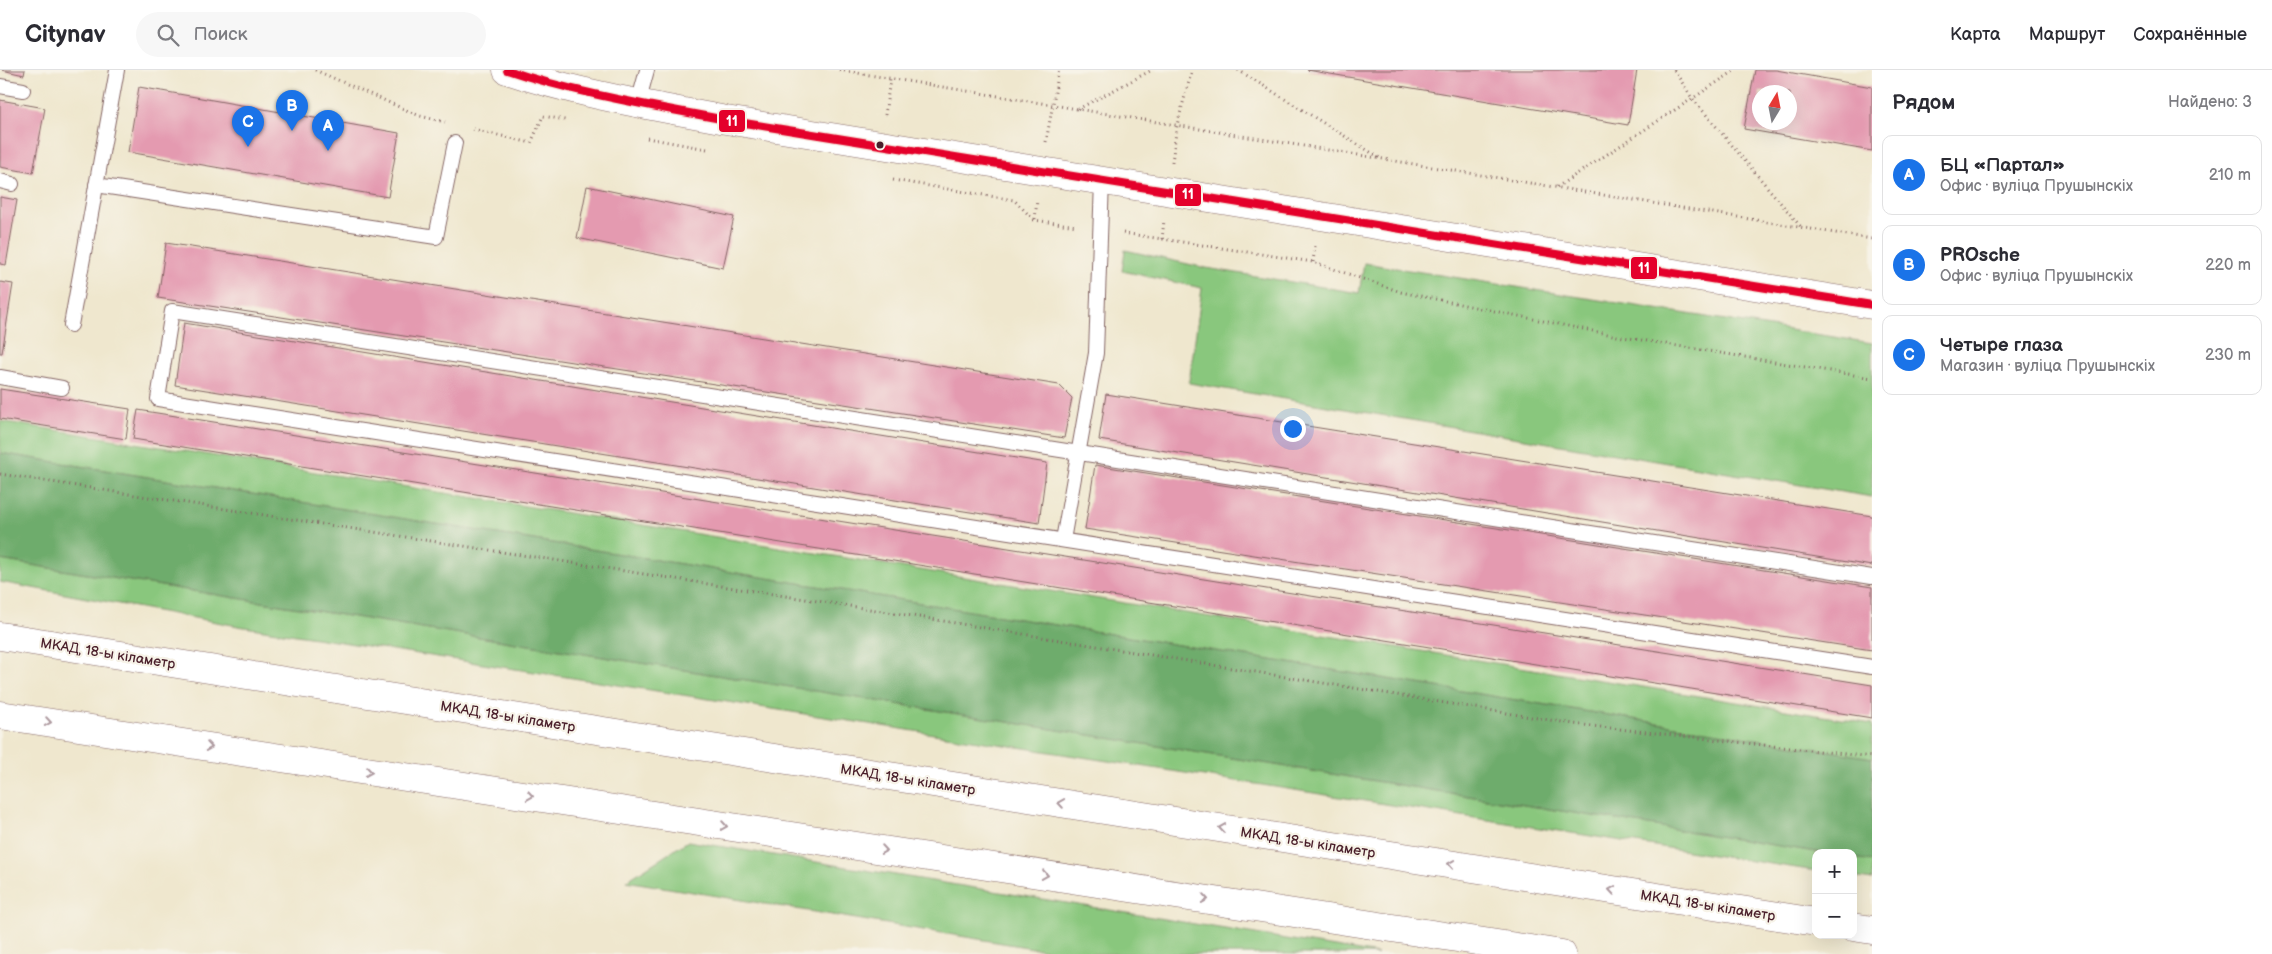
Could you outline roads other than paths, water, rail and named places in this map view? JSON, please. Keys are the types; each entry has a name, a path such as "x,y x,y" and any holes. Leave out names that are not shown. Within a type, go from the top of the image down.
{"main road":[{"path":"507,70 528,77 638,103 726,120 1872,305"},
{"name":"МКАД, 18-ы кіламетр","path":"0,636 1812,921"},
{"path":"0,715 1562,954"},
{"path":"1857,928 1872,930"}],"lane":[{"path":"71,325 116,70"},
{"path":"638,103 647,70"},
{"path":"0,86 23,90"},
{"path":"96,185 436,237 455,143"},
{"path":"1063,540 1096,353 1102,181"},
{"path":"1872,577 172,311 158,399 1872,667"},
{"path":"0,377 62,388"}],"place":[{"name":"PROsche","path":"292,131"},
{"name":"Четыре глаза","path":"248,147"},
{"name":"БЦ «Партал»","path":"328,151"}]}
